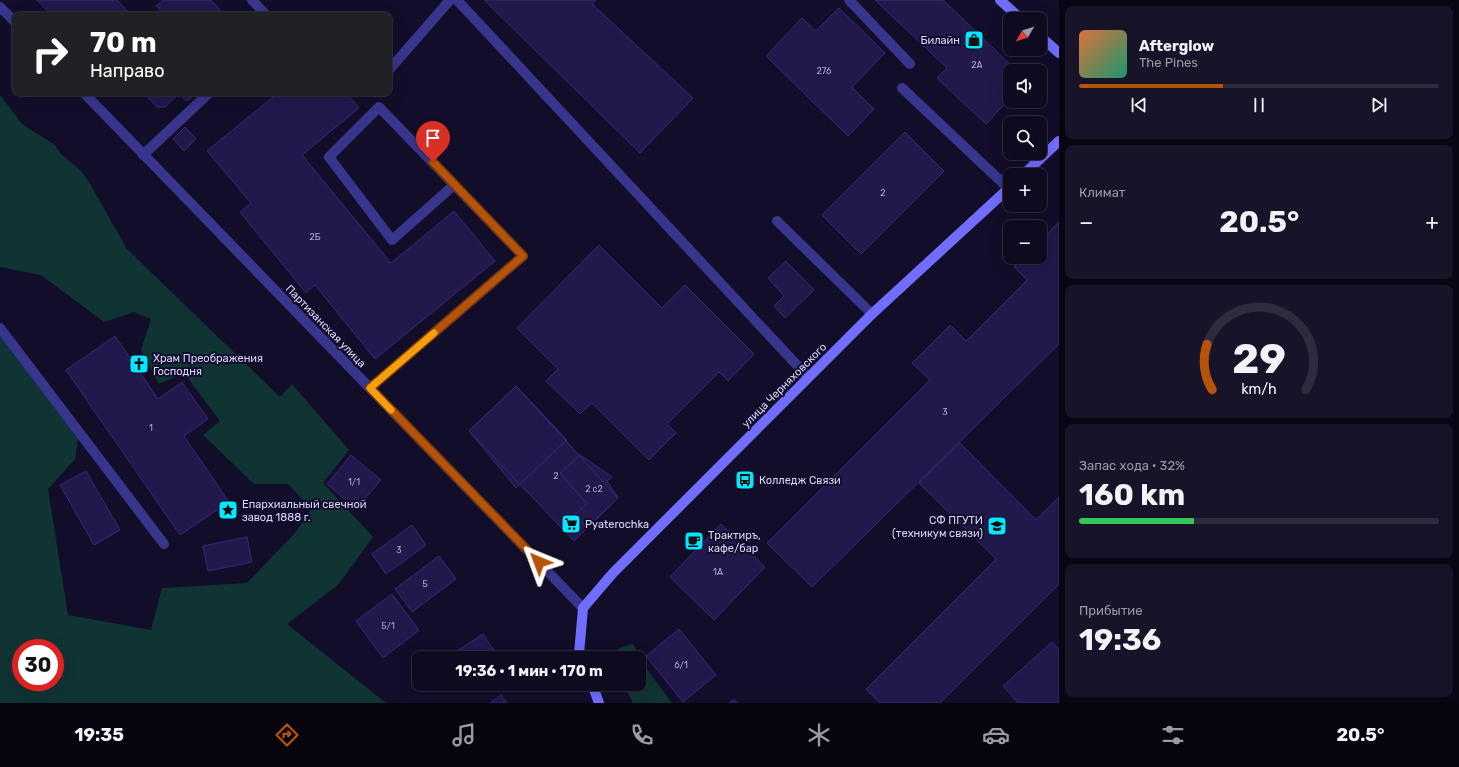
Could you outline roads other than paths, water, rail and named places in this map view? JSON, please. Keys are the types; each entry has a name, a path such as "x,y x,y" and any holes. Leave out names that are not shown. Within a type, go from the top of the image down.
{"main road":[{"path":"1000,0 1014,12"},
{"path":"1047,42 1059,53"},
{"path":"1030,168 1059,141"},
{"name":"улица Черняховского","path":"583,608 613,573 808,377 872,314 1003,194"},
{"path":"579,651 583,608"},
{"path":"595,691 600,703"}],"street":[{"path":"252,0 263,12"},
{"path":"392,67 450,0"},
{"path":"456,0 808,377"},
{"path":"849,0 910,64"},
{"path":"0,7 12,19"},
{"path":"902,88 1003,182"},
{"name":"Партизанская улица","path":"87,96 583,608"},
{"path":"144,155 205,96"},
{"path":"370,388 523,256 379,107 328,157 392,240 454,185"},
{"path":"777,221 872,314"},
{"path":"0,328 164,544"}],"place":[{"name":"Билайн","path":"974,40"},
{"name":"Храм Преображения Господня","path":"139,364"},
{"name":"Колледж Связи","path":"745,480"},
{"name":"Епархиальный свечной завод 1888 г.","path":"228,510"},
{"name":"Pyaterochka","path":"571,524"},
{"name":"СФ ПГУТИ (техникум связи)","path":"997,526"},
{"name":"Трактиръ, кафе/бар","path":"694,541"}]}
